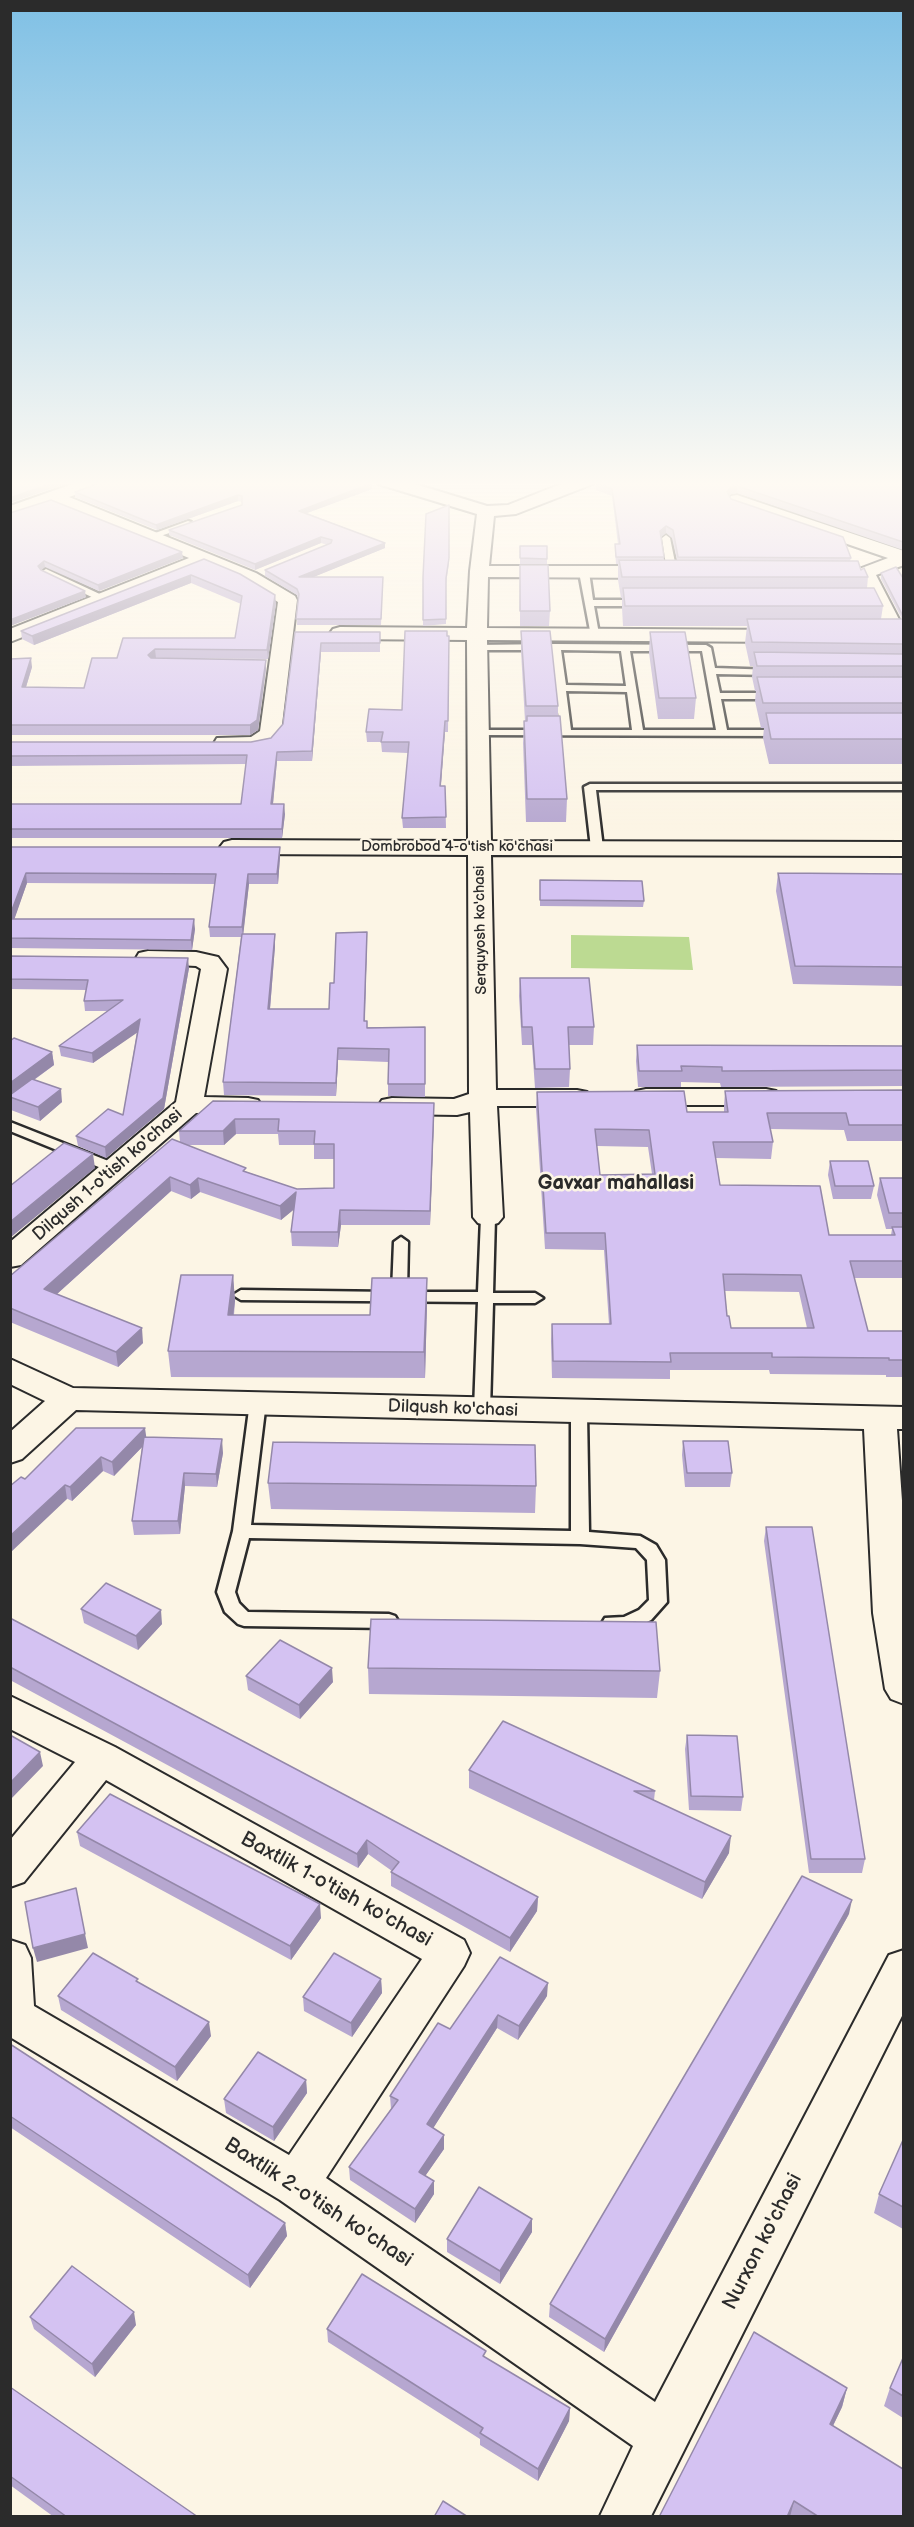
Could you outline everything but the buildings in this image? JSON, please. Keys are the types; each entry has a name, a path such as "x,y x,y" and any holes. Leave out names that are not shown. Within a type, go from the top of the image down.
{"street":[{"path":"10,636 101,598"},
{"path":"206,743 252,743 263,740 270,734 273,664 283,633 288,600 285,598"},
{"name":"Serquyosh ko'chasi","path":"478,598 483,1098 488,1217"},
{"path":"873,598 900,635"},
{"path":"283,633 477,640 594,634 807,636"},
{"path":"875,635 900,635"},
{"name":"Dombrobod 4-o'tish ko'chasi","path":"210,847 903,849"},
{"name":"Dilqush 1-o'tish ko'chasi","path":"10,1258 189,1105 214,969 209,962 196,959 127,958"},
{"path":"364,1106 457,1107 483,1098 797,1096"},
{"path":"189,1105 271,1106"},
{"name":"Dilqush ko'chasi","path":"10,1370 68,1399 258,1402 579,1413 892,1418"},
{"path":"10,1451 68,1399"},
{"path":"892,1418 891,1613 903,1689"},
{"name":"Baxtlik 1-o'tish ko'chasi","path":"10,1711 101,1758 449,1953 296,2184"},
{"path":"10,1870 101,1758"},
{"name":"Baxtlik 2-o'tish ko'chasi","path":"10,1958 13,2016 296,2184 663,2437"},
{"name":"Nurxon ko'chasi","path":"625,2517 663,2437 903,1968"}],"lane":[{"path":"589,598 594,634"},
{"path":"590,603 648,603"},
{"path":"477,640 556,647 706,648 722,733"},
{"path":"556,647 566,733"},
{"path":"625,647 638,734"},
{"path":"711,671 779,672"},
{"path":"561,688 631,689"},
{"path":"715,696 786,696"},
{"path":"479,733 790,733"},
{"path":"597,848 590,788 903,787"},
{"path":"10,1126 116,1169"},
{"path":"482,1410 488,1217"},
{"path":"399,1297 401,1242"},
{"path":"241,1295 535,1298"},
{"path":"258,1402 242,1531 226,1592 231,1607 244,1619 411,1621"},
{"path":"579,1413 580,1538"},
{"path":"242,1531 580,1538 640,1542 650,1550 656,1560 658,1602 645,1616 626,1624 591,1623"}],"green space":[{"path":"571,935 689,937 693,970 571,968"}],"district":[{"name":"Gavxar mahallasi","path":"616,1184"}]}
